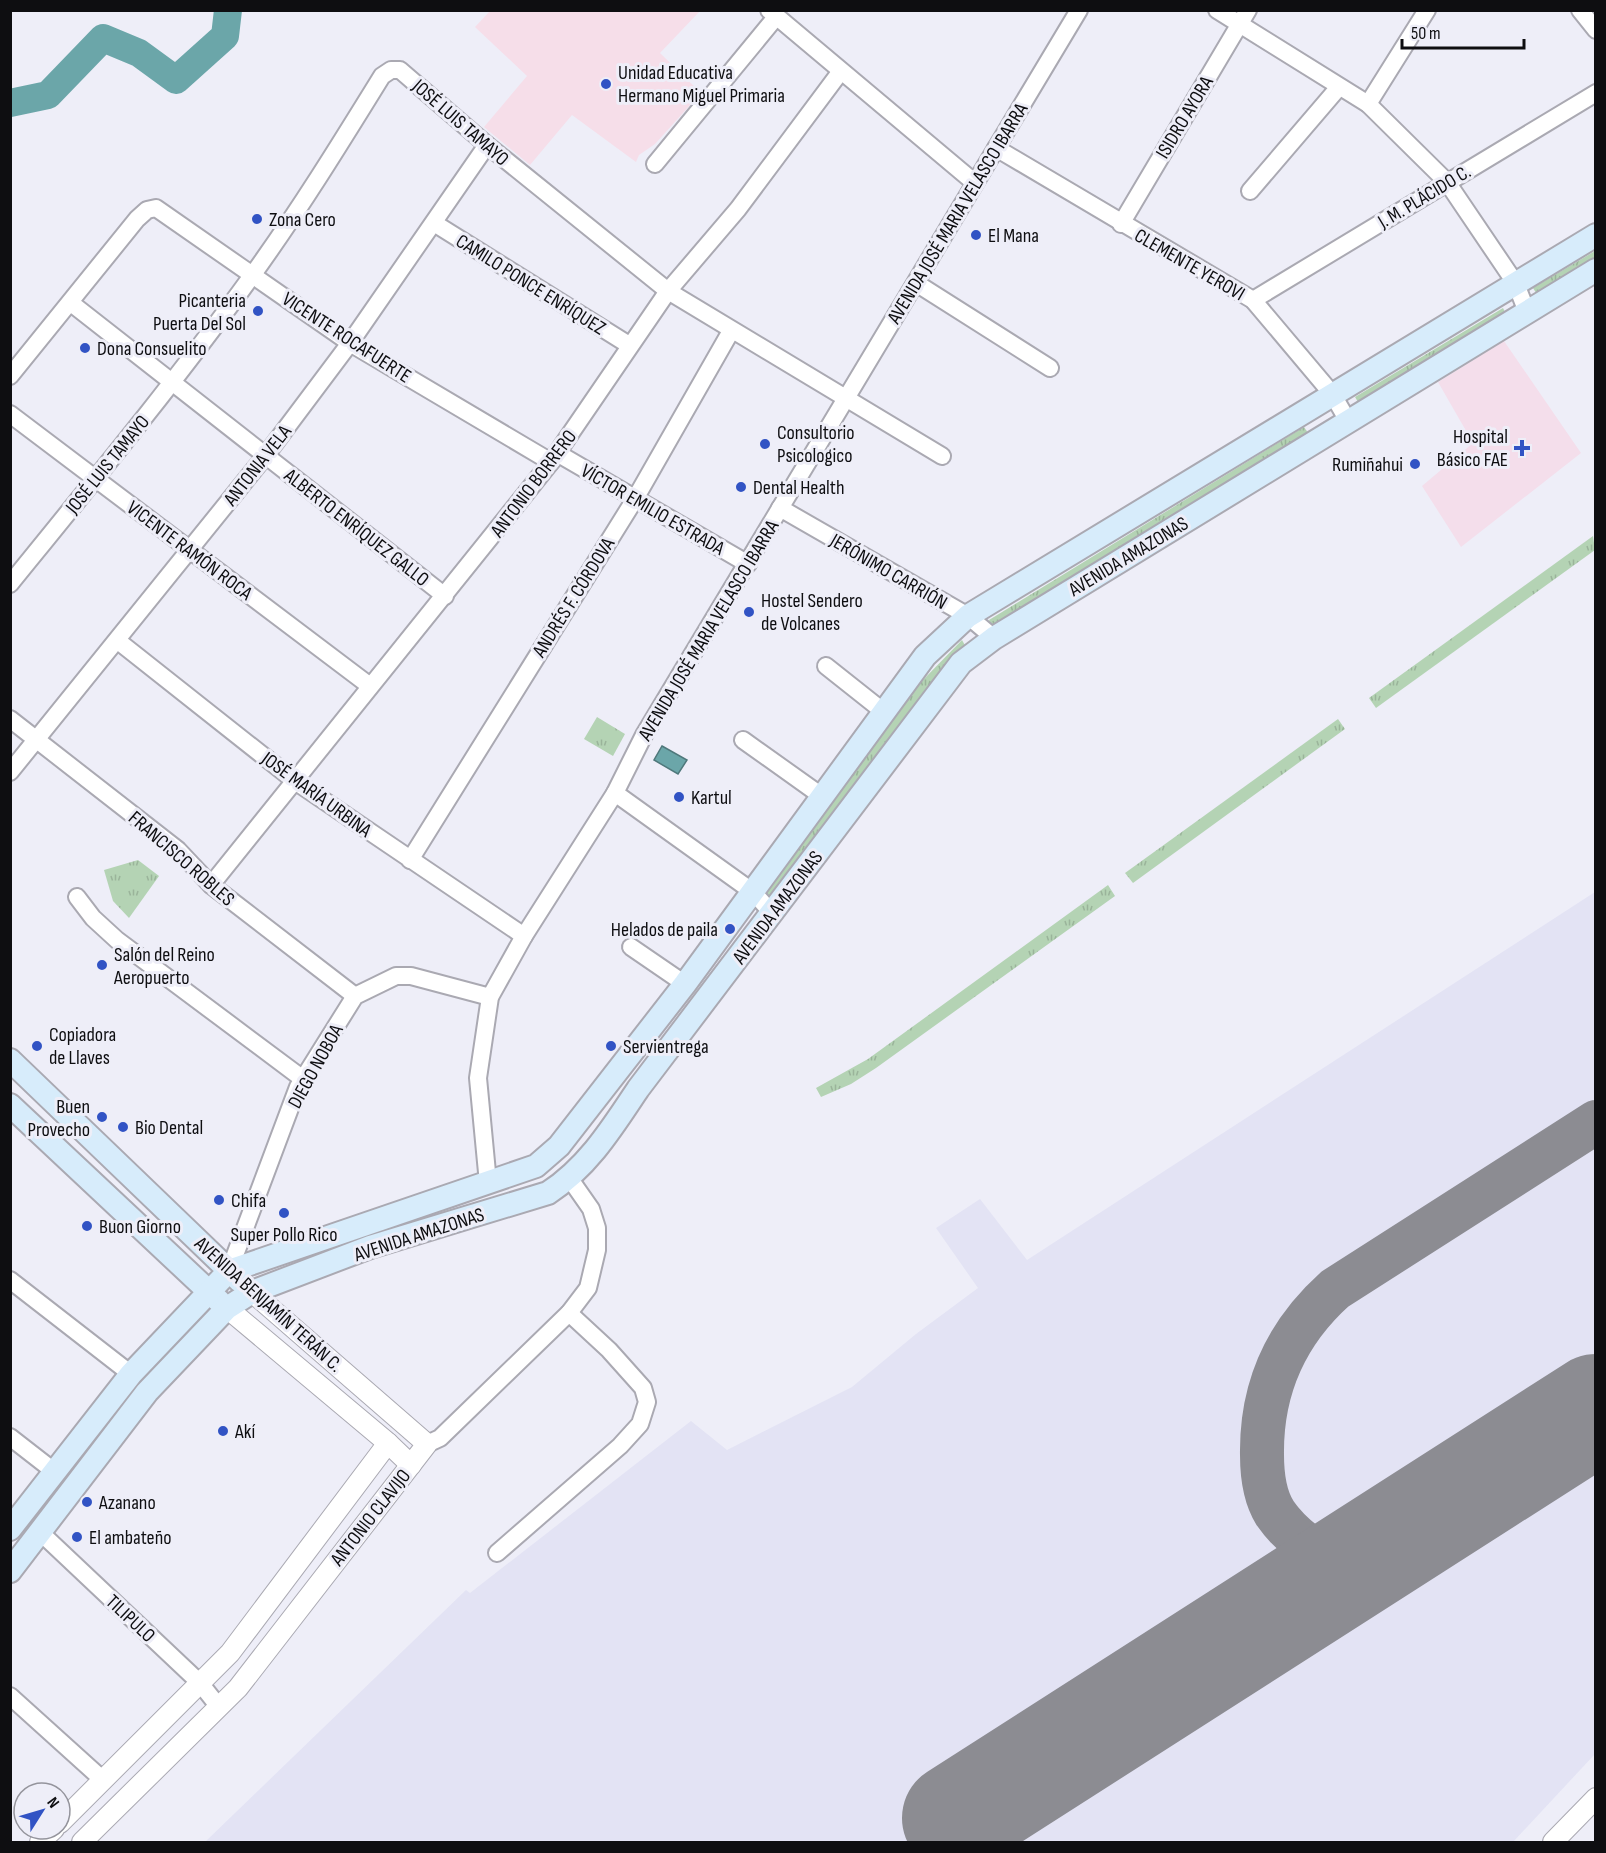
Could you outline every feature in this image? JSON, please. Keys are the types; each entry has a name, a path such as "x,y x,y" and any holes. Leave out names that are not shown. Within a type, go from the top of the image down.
{"main road":[{"name":"AVENIDA AMAZONAS","path":"228,1271 536,1166 559,1146 684,984 925,657 968,616 1596,235"},
{"name":"AVENIDA AMAZONAS","path":"10,1571 147,1392 227,1308 252,1292 370,1247 548,1194 570,1179 595,1152 639,1089 961,663 994,638 1596,270"},
{"name":"AVENIDA BENJAMÍN TERÁN C.","path":"10,1060 252,1292"},
{"name":"AVENIDA BENJAMÍN TERÁN C.","path":"10,1105 227,1308"},
{"path":"10,1529 131,1374 228,1271"}],"street":[{"name":"AVENIDA JOSÉ MARIA VELASCO IBARRA","path":"488,1183 478,1078 490,997 524,936 615,793 644,735 1079,10"},
{"path":"1217,10 1244,17 1339,87 1368,104 1447,182 1516,284 1527,312"},
{"path":"1368,104 1427,10"},
{"path":"1580,10 1596,30"},
{"path":"655,164 772,14 975,183"},
{"name":"ISIDRO AYORA","path":"1121,224 1244,17"},
{"name":"JOSÉ LUIS TAMAYO","path":"14,574 96,478 173,382 252,276 325,169 382,76 391,70 400,70 487,145 668,291 730,331 942,456"},
{"name":"ANTONIO BORRERO","path":"211,885 554,458 668,291 738,209 841,71"},
{"path":"1250,191 1339,87"},
{"name":"J. M. PLÁCIDO C.","path":"1253,300 1596,93"},
{"name":"ANTONIA VELA","path":"10,772 266,456 350,342 487,145"},
{"name":"CLEMENTE YEROVI","path":"996,148 1253,300 1333,395 1348,421"},
{"name":"VICENTE ROCAFUERTE","path":"71,303 147,210 156,208 350,342 554,458"},
{"name":"CAMILO PONCE ENRÍQUEZ","path":"434,223 629,345"},
{"path":"916,283 1050,368"},
{"path":"10,376 71,303"},
{"name":"ALBERTO ENRÍQUEZ GALLO","path":"71,303 445,596"},
{"name":"ANDRÉS F. CÓRDOVA","path":"410,860 635,499 730,331"},
{"name":"VICENTE RAMÓN ROCA","path":"10,414 370,686"},
{"name":"VÍCTOR EMILIO ESTRADA","path":"554,458 635,499 748,564"},
{"name":"JERÓNIMO CARRIÓN","path":"780,508 968,616 994,638"},
{"name":"JOSÉ MARÍA URBINA","path":"118,641 295,781 524,936"},
{"path":"826,666 884,712"},
{"name":"FRANCISCO ROBLES","path":"10,718 178,850 211,885 355,996"},
{"path":"743,740 823,797"},
{"path":"615,793 753,892 772,913"},
{"path":"77,897 93,918 117,940 303,1079"},
{"path":"631,947 684,984"},
{"path":"355,996 396,976 411,976 490,997"},
{"name":"DIEGO NOBOA","path":"228,1271 303,1079 355,996"},
{"name":"ANTONIO CLAVIJO","path":"82,1842 238,1688 427,1444 440,1438 569,1313 588,1288 597,1250 597,1228 591,1209 570,1179"},
{"path":"10,1280 131,1374"},
{"name":"AVENIDA BENJAMÍN TERÁN C.","path":"252,1292 427,1444"},
{"name":"AVENIDA BENJAMÍN TERÁN C.","path":"227,1308 388,1443 411,1465"},
{"path":"497,1553 620,1446 640,1424 647,1402 643,1389 609,1350 569,1313"},
{"path":"10,1437 55,1472"},
{"name":"ANTONIO CLAVIJO","path":"72,1811 230,1653 388,1443"},
{"name":"TILIPULO","path":"40,1532 200,1683 219,1707"},
{"path":"10,1696 103,1780"},
{"path":"1552,1842 1595,1801"}],"shaded area":[{"name":"Unidad Educativa Hermano Miguel Primaria","path":"490,11 700,11 660,53 701,93 655,144 639,155 636,162 572,115 530,165 484,127 527,76 475,27"},
{"name":"Hospital Básico FAE","path":"1504,341 1581,453 1461,547 1422,486 1473,443 1438,382"},
{"path":"1595,892 1595,1754 1513,1842 205,1842 466,1590 470,1593 691,1421 727,1450 852,1387 916,1334 978,1288 936,1228 980,1199 1027,1260"}],"green space":[{"path":"1595,251 1595,261 1538,296 1533,288"},
{"path":"1503,308 1506,314 1358,402 1355,397"},
{"path":"1304,427 1308,433 993,630 989,620"},
{"path":"1593,536 1595,550 1376,708 1369,698"},
{"path":"962,640 966,647 772,906 762,899 921,682"},
{"path":"597,717 625,734 613,756 584,739"},
{"path":"1338,719 1345,729 1133,883 1125,873"},
{"path":"138,860 159,876 129,918 113,901 104,870"},
{"path":"1108,885 1115,896 876,1068 851,1084 821,1097 816,1088 868,1059"}],"water":[{"path":"662,746 687,760 678,774 654,760"}],"waterway":[{"path":"10,103 48,95 103,38 139,53 176,80 225,36 228,10"}],"taxiway":[{"path":"1347,1569 1317,1552 1290,1531 1275,1513 1266,1493 1262,1455 1266,1407 1272,1385 1290,1343 1303,1324 1335,1289 1596,1122"}],"runway":[{"path":"957,1818 1596,1409"}],"place":[{"name":"Unidad Educativa Hermano Miguel Primaria","path":"606,84"},
{"name":"Zona Cero","path":"257,219"},
{"name":"El Mana","path":"976,235"},
{"name":"Picanteria Puerta Del Sol","path":"258,311"},
{"name":"Dona Consuelito","path":"85,348"},
{"name":"Consultorio Psicologico","path":"765,444"},
{"name":"Hospital Básico FAE","path":"1522,448"},
{"name":"Rumiñahui","path":"1415,464"},
{"name":"Dental Health","path":"741,487"},
{"name":"Hostel Sendero de Volcanes","path":"749,612"},
{"name":"Kartul","path":"679,797"},
{"name":"Helados de paila","path":"730,929"},
{"name":"Salón del Reino Aeropuerto","path":"102,965"},
{"name":"Copiadora de Llaves","path":"37,1046"},
{"name":"Servientrega","path":"611,1046"},
{"name":"Buen Provecho","path":"102,1117"},
{"name":"Bio Dental","path":"123,1127"},
{"name":"Chifa","path":"219,1200"},
{"name":"Super Pollo Rico","path":"284,1213"},
{"name":"Buon Giorno","path":"87,1226"},
{"name":"Akí","path":"223,1431"},
{"name":"Azanano","path":"87,1502"},
{"name":"El ambateño","path":"77,1537"}]}
